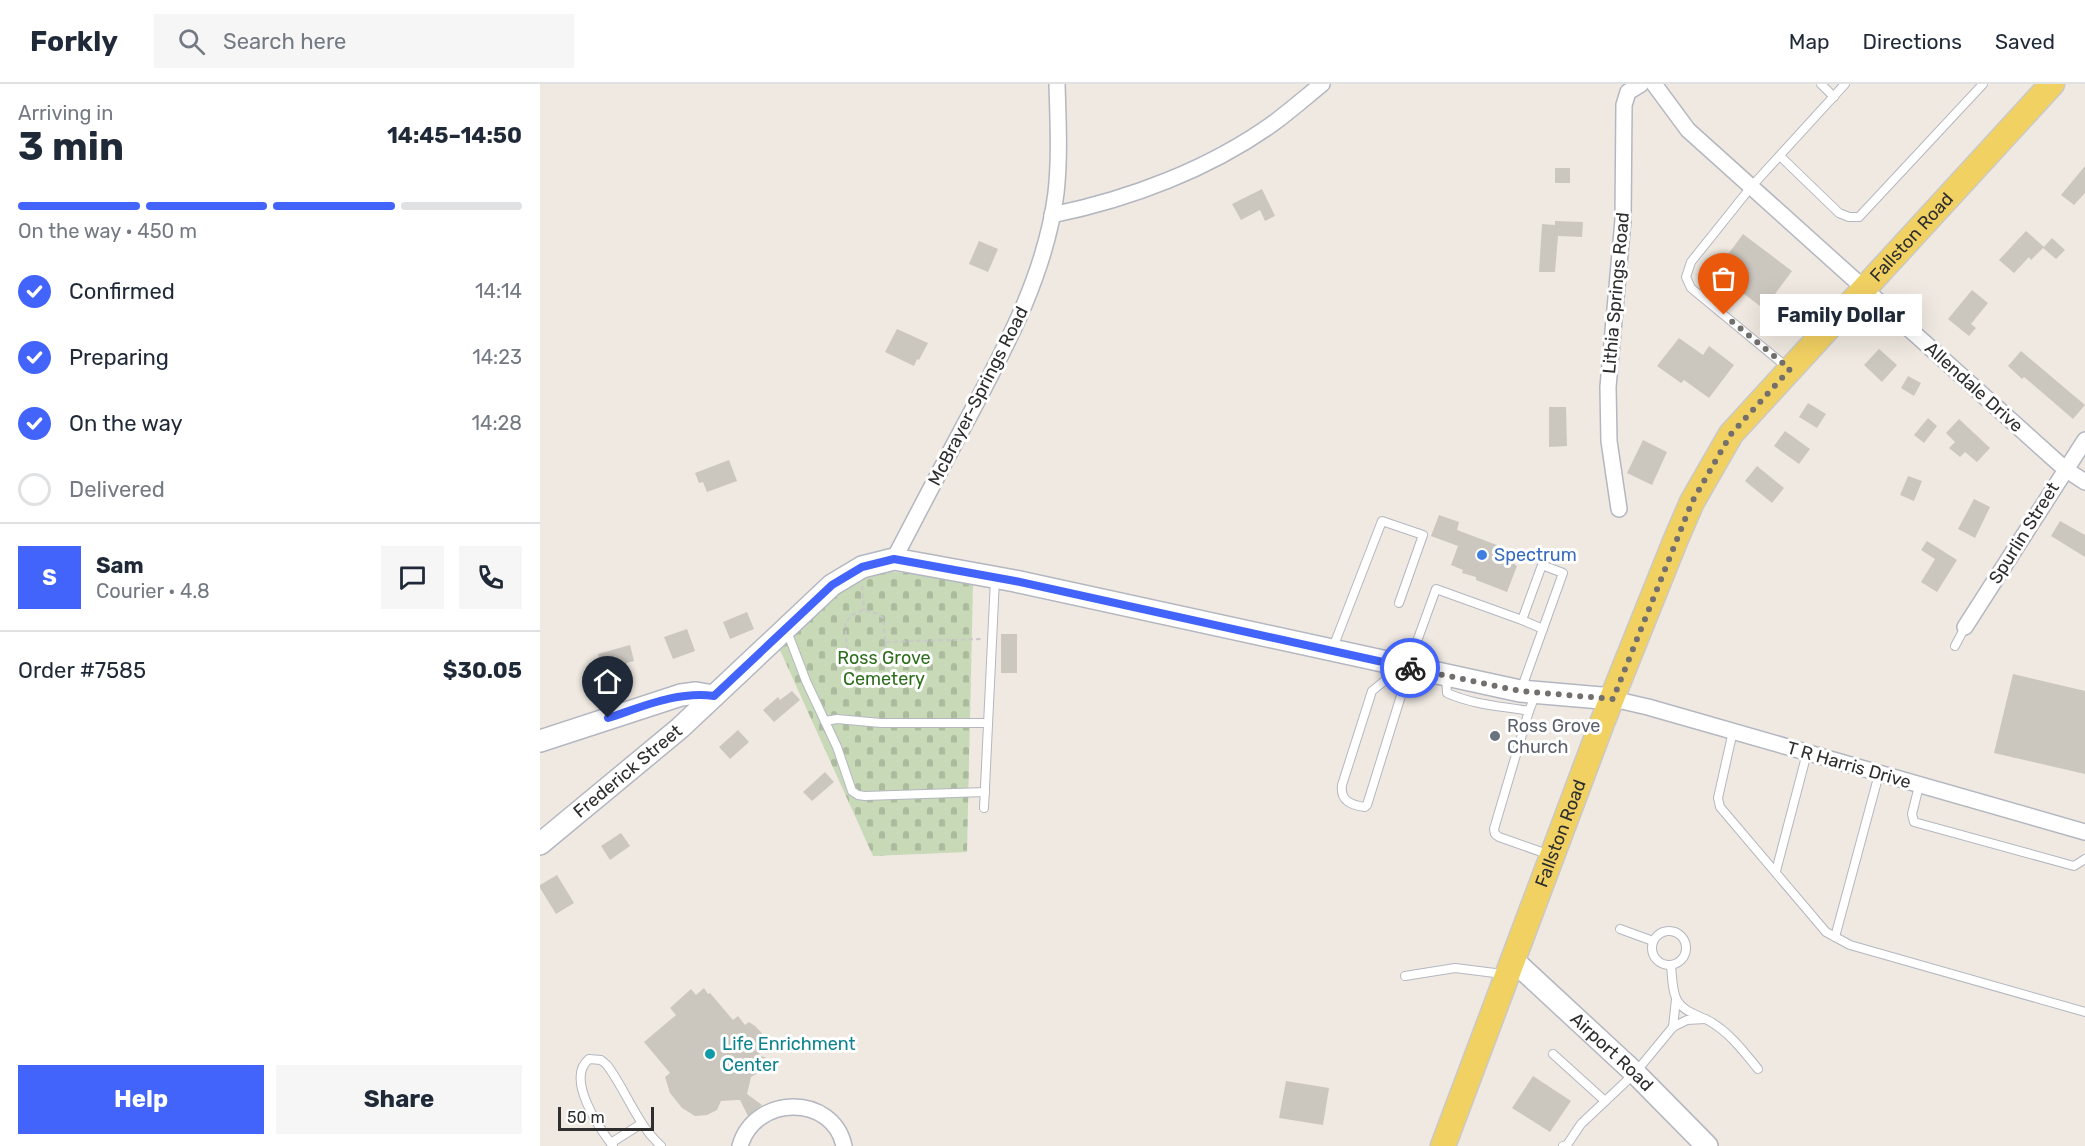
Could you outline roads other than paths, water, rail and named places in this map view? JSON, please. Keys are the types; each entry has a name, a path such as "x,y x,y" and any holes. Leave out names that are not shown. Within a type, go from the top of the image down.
{"main road":[{"name":"Fallston Road","path":"1445,1145 1552,856 1692,502 1731,434 2052,84"}],"street":[{"name":"McBrayer-Springs Road","path":"894,559 1012,334 1037,274 1056,194 1059,133 1057,84"},
{"path":"1052,215 1096,206 1171,179 1206,163 1275,122 1322,84"},
{"name":"Lithia Springs Road","path":"1619,509 1610,441 1608,387 1623,220 1624,105 1628,92 1641,84"},
{"path":"1653,84 1688,130 1864,290"},
{"name":"Allendale Drive","path":"1864,290 2065,469 2085,482"},
{"name":"Spurlin Street","path":"1965,627 2085,440"},
{"path":"894,559 996,577 1332,651 1404,674 1446,675 1528,698 1613,699"},
{"name":"Frederick Street","path":"540,844 680,728 832,585 862,567 894,559"},
{"path":"540,741 681,695 696,693 714,696"},
{"name":"T R Harris Drive","path":"1613,699 2085,832"},
{"name":"Airport Road","path":"1510,967 1635,1073 1707,1146"},
{"path":"740,1146 743,1136 753,1122 768,1111 786,1107 804,1107 820,1114 834,1126 844,1146"}],"lane":[{"path":"1821,84 1834,97"},
{"path":"1790,369 1691,288 1686,277 1691,262 1751,187 1845,84"},
{"path":"1780,156 1839,213 1849,217 1859,217 1983,84"},
{"path":"1332,651 1382,521 1423,535 1399,603"},
{"path":"1522,620 1542,565 1563,573 1543,628 1528,698 1494,829 1495,834 1499,837 1552,856"},
{"path":"984,808 996,577"},
{"path":"1404,674 1383,682 1372,691 1341,792 1345,800 1353,805 1365,807 1367,805 1404,674 1436,589 1543,628"},
{"path":"1955,646 1965,627"},
{"path":"782,631 790,639 806,681 837,747 852,791 858,795 985,792"},
{"path":"825,721 837,719 881,723 987,723"},
{"path":"1733,732 1718,798 1720,807 1826,932 1850,945 2085,1012"},
{"path":"1776,871 1807,753"},
{"path":"1835,937 1879,774"},
{"path":"1920,786 1912,814 1914,822 2074,866 2085,859"},
{"path":"1620,929 1653,941"},
{"path":"1661,933 1675,933 1684,940 1686,946 1684,955 1671,965 1661,963 1656,959 1652,949 1653,941 1661,933"},
{"path":"1671,965 1676,998 1673,1027"},
{"path":"1405,976 1455,968 1510,967"},
{"path":"1676,998 1686,1009 1726,1033 1758,1069"},
{"path":"1563,1146 1567,1144 1581,1124 1635,1073 1673,1027 1687,1020 1705,1019"},
{"path":"1553,1054 1605,1101"},
{"path":"641,1124 612,1145 593,1115 581,1086 582,1068 589,1059 601,1060 607,1065 641,1124 661,1146"}],"place":[{"name":"Family Dollar","path":"1724,315"},
{"name":"Spectrum","path":"1482,555"},
{"name":"Ross Grove Church","path":"1495,736"},
{"name":"Life Enrichment Center","path":"710,1054"}],"park label":[{"name":"Ross Grove Cemetery","path":"884,668"}]}
